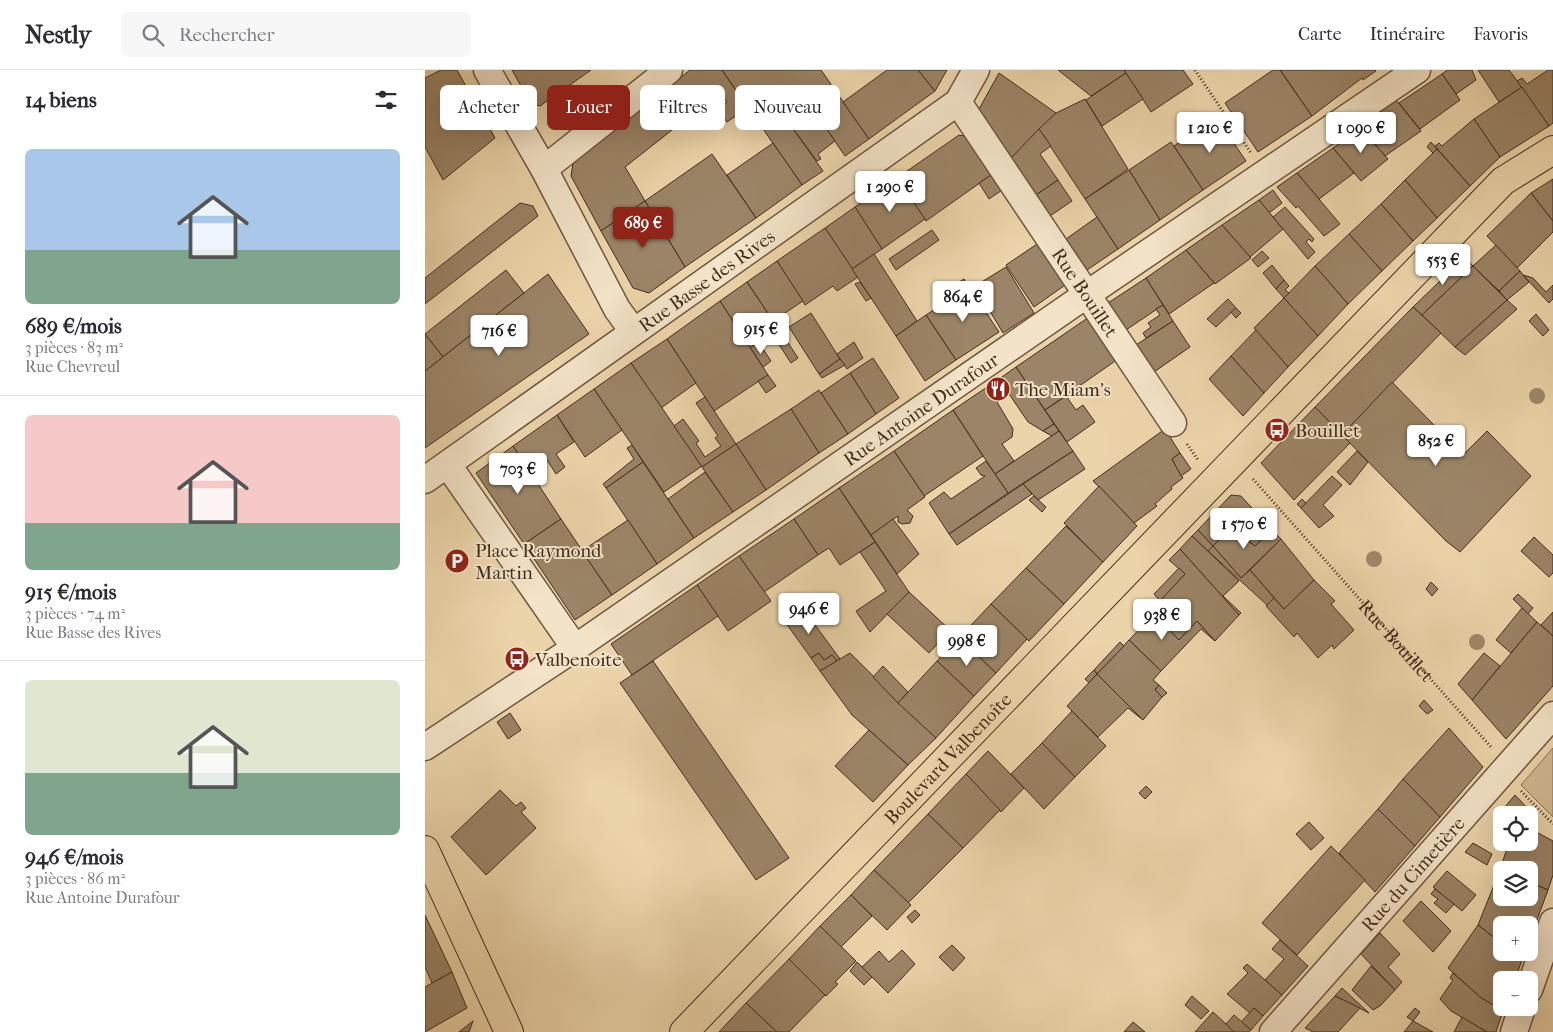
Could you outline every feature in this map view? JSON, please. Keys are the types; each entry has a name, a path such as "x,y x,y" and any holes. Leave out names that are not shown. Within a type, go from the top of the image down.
{"main road":[{"name":"Boulevard Valbenoîte","path":"684,1032 1503,181 1553,150"},
{"path":"425,850 509,1032"}],"street":[{"path":"487,70 544,169 617,309 633,331"},
{"path":"544,169 669,70"},
{"name":"Rue Basse des Rives","path":"425,480 958,102 976,70"},
{"name":"Rue Antoine Durafour","path":"425,747 575,648 1086,295 1417,70"},
{"name":"Rue Bouillet","path":"958,102 1173,423"},
{"path":"448,465 575,648"},
{"name":"Rue du Cimetière","path":"1273,1032 1553,715"},
{"path":"1536,971 1553,922"},
{"path":"1513,1032 1519,1016"}],"path":[{"path":"1195,70 1265,175"},
{"name":"Rue Bouillet","path":"1173,423 1199,461 1228,467 1492,749 1503,772 1553,824"}],"shaded area":[{"path":"1553,748 1553,817 1521,785"}],"building":[{"path":"441,70 457,70 465,85 440,85 440,130 491,130 495,138 443,180 425,147 425,78"},
{"path":"512,70 591,70 570,85 547,85 547,101 540,106 537,105 537,85 520,85"},
{"path":"690,70 722,70 735,89 735,116 727,122 725,119 725,103 727,102 725,99 725,85 671,85"},
{"path":"722,70 821,70 831,85 735,85 735,89"},
{"path":"887,70 918,70 935,91 869,139 843,102"},
{"path":"918,70 947,70 935,91"},
{"path":"1058,70 1124,70 1126,73 1091,96"},
{"path":"1124,70 1183,70 1193,84 1151,112"},
{"path":"1273,70 1280,70 1312,116 1258,152 1225,103"},
{"path":"1447,70 1472,70 1476,80 1456,94 1442,74"},
{"path":"1478,70 1509,70 1522,87 1499,102"},
{"path":"1548,70 1553,70 1553,123 1549,126 1517,81 1522,78 1527,84"},
{"path":"1281,71 1376,71 1363,80 1362,78 1312,116"},
{"path":"999,73 1056,113 1011,158 979,109"},
{"path":"1126,73 1143,99 1102,126 1086,100"},
{"path":"1442,74 1460,100 1420,129 1399,103"},
{"path":"1522,87 1549,126 1500,157 1474,119"},
{"path":"840,97 869,139 845,156 827,130 840,130"},
{"path":"1085,99 1128,169 1085,199 1039,129 1056,113"},
{"path":"1396,100 1421,131 1385,156 1359,126"},
{"path":"640,110 640,130 672,130 625,167 645,201 601,231 571,176 573,163 615,130 630,130 630,118"},
{"path":"1216,117 1246,161 1203,190 1174,146"},
{"path":"1474,119 1500,157 1470,186 1435,146 1439,143 1442,146"},
{"path":"1039,129 1051,146 1040,154 1058,180 1036,195 1011,158"},
{"path":"1361,129 1388,159 1361,181 1333,148"},
{"path":"764,130 794,130 823,171 802,185"},
{"path":"794,130 827,130 835,141 818,154 821,159 817,161"},
{"path":"959,135 970,137 994,173 926,221 897,178"},
{"path":"1171,142 1203,190 1160,220 1129,170"},
{"path":"1431,142 1437,149 1433,153 1427,147"},
{"path":"773,143 802,185 756,218 727,175"},
{"path":"1333,148 1354,173 1319,199 1297,173"},
{"path":"1437,149 1470,186 1437,218 1405,180"},
{"path":"712,154 756,218 685,267 645,201"},
{"path":"1129,170 1160,220 1118,249 1085,199"},
{"path":"994,173 1005,188 989,199 979,183"},
{"path":"1297,173 1340,224 1324,236 1298,206 1296,208 1277,187"},
{"path":"897,178 925,219 882,249 855,207"},
{"path":"1553,179 1553,221 1531,193"},
{"path":"1058,180 1072,201 1050,216 1036,195"},
{"path":"1405,180 1437,218 1413,241 1381,204"},
{"path":"1273,190 1282,203 1269,213 1259,200"},
{"path":"1531,193 1553,221 1553,232 1517,268 1487,236"},
{"path":"1259,200 1283,229 1250,257 1222,225"},
{"path":"645,201 685,267 649,293 633,288 601,231"},
{"path":"520,203 533,206 538,216 425,304 425,278"},
{"path":"1381,204 1413,241 1382,271 1349,234"},
{"path":"855,207 882,249 852,269 825,228"},
{"path":"1285,207 1314,239 1312,242 1309,239 1306,242 1315,252 1308,259 1273,217"},
{"path":"1097,217 1118,249 1087,270 1066,239"},
{"path":"1222,225 1251,258 1215,284 1186,250"},
{"path":"825,228 858,277 837,291 833,286 805,305 777,261"},
{"path":"932,230 939,240 896,270 889,259"},
{"path":"1349,234 1382,271 1348,304 1315,266"},
{"path":"1040,242 1068,283 1034,307 1006,265"},
{"path":"1496,245 1520,271 1499,291 1473,266"},
{"path":"1186,250 1214,283 1169,314 1146,278"},
{"path":"1262,251 1269,258 1258,267 1252,260"},
{"path":"874,254 917,321 896,336 852,269"},
{"path":"1465,257 1473,266 1422,315 1413,307"},
{"path":"777,261 803,301 773,321 747,282"},
{"path":"1272,265 1284,280 1276,289 1263,273"},
{"path":"1315,266 1348,304 1318,336 1284,298"},
{"path":"1473,266 1507,300 1455,347 1422,315"},
{"path":"1006,267 1034,313 1003,333 975,286"},
{"path":"506,270 524,293 443,357 425,334"},
{"path":"1520,271 1529,282 1507,300 1499,291"},
{"path":"548,274 589,334 425,448 425,371"},
{"path":"1523,275 1533,278 1546,292 1553,285 1553,299 1549,303"},
{"path":"1146,278 1163,305 1126,330 1108,303"},
{"path":"964,279 999,332 956,360 926,315 964,290 959,282"},
{"path":"1284,280 1289,286 1285,290 1289,293 1284,298 1276,289"},
{"path":"747,282 773,321 745,341 720,301"},
{"path":"860,282 871,298 866,301 855,284"},
{"path":"1284,298 1318,336 1288,367 1254,328"},
{"path":"1228,299 1236,308 1216,327 1207,319"},
{"path":"1507,300 1517,309 1465,355 1455,347"},
{"path":"720,301 768,375 714,411 667,339"},
{"path":"1163,305 1173,321 1146,338 1143,333 1151,327 1148,323 1160,315 1156,309"},
{"path":"1413,307 1441,333 1342,435 1315,407"},
{"path":"1236,308 1241,313 1236,318 1231,312"},
{"path":"811,313 840,359 819,374 789,327"},
{"path":"1536,314 1549,330 1543,336 1529,321"},
{"path":"926,315 956,360 925,381 896,336"},
{"path":"1089,317 1118,359 1045,410 1016,367"},
{"path":"1173,321 1190,347 1154,372 1136,345"},
{"path":"1256,330 1288,367 1264,393 1231,356"},
{"path":"425,334 443,357 425,371"},
{"path":"785,338 798,358 791,363 778,343"},
{"path":"667,339 696,383 661,408 631,363"},
{"path":"854,342 863,358 847,369 837,354"},
{"path":"754,345 757,348 761,346 771,361 763,367 750,347"},
{"path":"1231,356 1264,393 1243,416 1209,379"},
{"path":"873,358 899,398 876,414 850,373"},
{"path":"840,359 845,365 822,378 819,374"},
{"path":"631,363 702,466 664,492 594,389"},
{"path":"1016,367 1054,424 1043,431 1028,422 999,379"},
{"path":"850,373 876,414 848,434 821,393"},
{"path":"768,375 776,386 766,393 758,381"},
{"path":"999,379 1009,393 997,402 1013,429 1012,437 1002,444 1014,461 995,474 953,410"},
{"path":"1392,382 1463,455 1487,431 1531,476 1460,552 1446,541 1342,435"},
{"path":"594,389 622,430 585,457 557,415"},
{"path":"819,390 848,434 819,453 791,409"},
{"path":"1066,396 1076,410 1083,405 1095,422 1067,442 1045,410"},
{"path":"705,397 736,444 702,467 674,426 683,419 699,441 696,443 705,457 721,446 715,438 718,436 696,403"},
{"path":"1315,407 1350,443 1294,500 1261,463"},
{"path":"791,409 819,453 766,490 736,444"},
{"path":"953,410 983,456 924,496 894,451"},
{"path":"557,415 574,442 556,454 565,467 556,474 547,460 530,472 513,446"},
{"path":"1054,424 1059,431 1052,436 1043,431"},
{"path":"1165,429 1180,453 1172,459 1183,478 1171,487 1172,489 1155,504 1157,506 1134,523 1093,481"},
{"path":"1059,431 1073,451 1008,493 995,474"},
{"path":"736,444 766,490 733,512 702,467"},
{"path":"632,445 643,462 606,488 603,484 634,459 627,448"},
{"path":"513,446 561,519 524,544 476,473"},
{"path":"894,451 925,497 907,510 913,516 910,523 902,524 898,522 898,516 871,535 839,488"},
{"path":"1073,451 1085,469 1038,500 1023,484"},
{"path":"1357,451 1368,462 1350,485 1337,472"},
{"path":"1180,453 1191,469 1181,476 1172,459"},
{"path":"986,461 1008,493 949,534 929,503 944,492 951,499 985,476 981,475 976,468"},
{"path":"643,462 694,538 657,564 606,488"},
{"path":"705,472 733,512 694,538 668,499"},
{"path":"1332,476 1342,485 1323,505 1334,516 1319,528 1301,508"},
{"path":"1023,484 1032,494 957,545 949,534"},
{"path":"1099,486 1137,526 1103,562 1064,523"},
{"path":"839,488 875,542 840,565 829,548 818,555 794,519"},
{"path":"1231,495 1241,496 1272,530 1255,546 1233,530 1228,531 1213,546 1198,530"},
{"path":"1034,496 1046,507 1042,512 1029,500"},
{"path":"1302,499 1306,503 1301,508 1297,504"},
{"path":"561,519 612,595 575,620 524,544"},
{"path":"794,519 818,555 764,592 739,556"},
{"path":"893,519 919,554 897,574 871,535"},
{"path":"628,520 657,564 612,595 582,551"},
{"path":"1066,526 1103,562 1064,604 1026,568"},
{"path":"1198,530 1213,546 1208,551 1192,536"},
{"path":"1233,530 1255,546 1272,530 1281,539 1241,578 1213,546 1228,531"},
{"path":"1192,536 1239,581 1223,596 1241,613 1239,615 1180,549"},
{"path":"1534,537 1553,555 1553,573 1549,577 1521,551"},
{"path":"1281,539 1314,580 1284,609 1250,570"},
{"path":"875,542 909,592 870,632 856,611 886,591 860,552"},
{"path":"1213,546 1241,578 1250,570 1274,598 1267,605 1208,551"},
{"path":"1180,549 1239,615 1215,641 1197,621 1179,640 1150,610 1185,574 1169,560"},
{"path":"739,556 771,601 728,631 697,585"},
{"path":"1026,568 1064,604 1029,641 991,604"},
{"path":"1179,568 1185,574 1160,601 1154,594"},
{"path":"1314,580 1335,601 1331,604 1354,630 1334,649 1332,645 1318,658 1297,633 1294,637 1266,606 1274,598 1284,609"},
{"path":"1431,582 1438,589 1432,596 1426,589"},
{"path":"697,585 718,616 632,675 611,644"},
{"path":"909,592 950,630 929,653 887,614"},
{"path":"1518,594 1533,608 1528,614 1513,599"},
{"path":"991,604 1027,639 996,673 959,638"},
{"path":"802,607 840,659 837,661 832,655 824,660 819,653 811,658 783,619"},
{"path":"1522,608 1537,622 1511,653 1496,640"},
{"path":"1150,610 1179,640 1197,621 1215,641 1201,629 1161,671 1129,640 1153,615"},
{"path":"1553,612 1553,636 1541,625"},
{"path":"1537,622 1553,636 1553,686 1506,739 1472,700"},
{"path":"959,638 996,673 974,696 937,661"},
{"path":"1129,640 1161,671 1153,680 1159,685 1155,690 1162,697 1143,720 1097,674"},
{"path":"1120,642 1124,646 1097,674 1094,670"},
{"path":"819,653 824,660 832,655 837,661 820,671 811,658"},
{"path":"850,653 936,738 908,765 852,715 820,671"},
{"path":"1484,653 1500,666 1472,700 1458,684"},
{"path":"653,661 789,858 756,880 620,683"},
{"path":"937,661 974,696 936,738 898,703"},
{"path":"883,666 908,692 898,703 873,677"},
{"path":"1094,670 1097,674 1089,683 1085,679"},
{"path":"1097,674 1143,720 1128,708 1098,737 1067,706"},
{"path":"1159,685 1167,693 1162,697 1155,690"},
{"path":"1424,700 1433,710 1427,714 1419,706"},
{"path":"1072,711 1106,746 1075,777 1042,743"},
{"path":"510,713 521,730 508,739 497,722"},
{"path":"1449,728 1483,767 1440,817 1403,779"},
{"path":"869,730 908,765 873,802 835,766"},
{"path":"1042,743 1075,777 1044,809 1011,774"},
{"path":"988,751 1024,788 1001,812 966,774"},
{"path":"966,774 1000,810 963,848 928,814"},
{"path":"1403,779 1440,817 1415,846 1378,809"},
{"path":"1146,786 1152,792 1145,799 1139,793"},
{"path":"500,790 516,806 521,802 526,808 521,812 536,828 486,875 451,837"},
{"path":"1515,795 1525,806 1506,806"},
{"path":"1378,809 1415,846 1375,892 1339,853"},
{"path":"928,814 963,848 908,903 874,870"},
{"path":"1309,822 1324,838 1311,850 1296,834"},
{"path":"1538,833 1553,841 1553,875 1548,890 1538,886 1538,861 1503,861 1506,851 1538,851"},
{"path":"1473,843 1492,854 1487,865 1465,852"},
{"path":"1331,846 1365,880 1297,955 1262,923"},
{"path":"874,870 911,905 887,930 851,895"},
{"path":"1447,871 1476,895 1462,911 1433,887"},
{"path":"1538,886 1548,890 1538,917 1493,916 1493,937 1478,925 1493,888 1493,906 1538,906"},
{"path":"1435,889 1454,904 1446,913 1434,903 1438,899 1431,894"},
{"path":"851,895 872,916 841,947 820,926"},
{"path":"1421,901 1451,931 1433,952 1403,921"},
{"path":"915,910 920,915 912,923 907,917"},
{"path":"425,915 452,972 432,983 425,967"},
{"path":"1478,925 1493,937 1493,961 1522,961 1518,971 1493,971 1493,1005 1480,997 1448,968"},
{"path":"820,926 856,961 835,982 838,984 826,996 789,959"},
{"path":"1380,933 1400,954 1388,967 1402,982 1395,990 1361,954"},
{"path":"1280,940 1308,966 1282,995 1265,980 1284,959 1272,949"},
{"path":"952,945 965,958 953,971 939,957"},
{"path":"902,950 915,964 888,993 862,967 879,951 889,962"},
{"path":"789,959 825,995 789,1032 777,1032 746,1003"},
{"path":"857,962 872,977 864,985 850,971"},
{"path":"1247,964 1282,995 1263,1016 1254,1008 1250,1013 1227,994 1248,973 1243,968"},
{"path":"1371,966 1395,990 1380,1006 1373,1010 1352,990"},
{"path":"452,972 467,1008 425,1032 425,987"},
{"path":"1453,973 1480,997 1493,1005 1493,1016 1501,1016 1496,1032 1487,1032 1451,1011 1440,999 1453,980 1450,978"},
{"path":"1342,988 1369,1013 1335,996"},
{"path":"1192,996 1209,1011 1201,1019 1185,1005"},
{"path":"1335,996 1360,1008 1338,1032 1313,1032 1305,1028"},
{"path":"746,1003 777,1032 719,1032"},
{"path":"1254,1008 1263,1016 1251,1030 1241,1022"},
{"path":"1415,1008 1420,1012 1413,1021 1407,1017"},
{"path":"1213,1012 1226,1024 1234,1032 1195,1032"},
{"path":"1234,1015 1251,1030 1249,1032 1234,1032 1226,1024"},
{"path":"1462,1017 1470,1022 1487,1032 1454,1032"},
{"path":"473,1021 469,1032 459,1032"},
{"path":"1413,1021 1433,1032 1404,1032"},
{"path":"1133,1022 1145,1032 1124,1032"}],"place":[{"name":"The Miam's","path":"998,389"},
{"name":"Bouillet","path":"1277,430"},
{"name":"Place Raymond Martin","path":"457,561"},
{"name":"Valbenoite","path":"517,659"}]}
